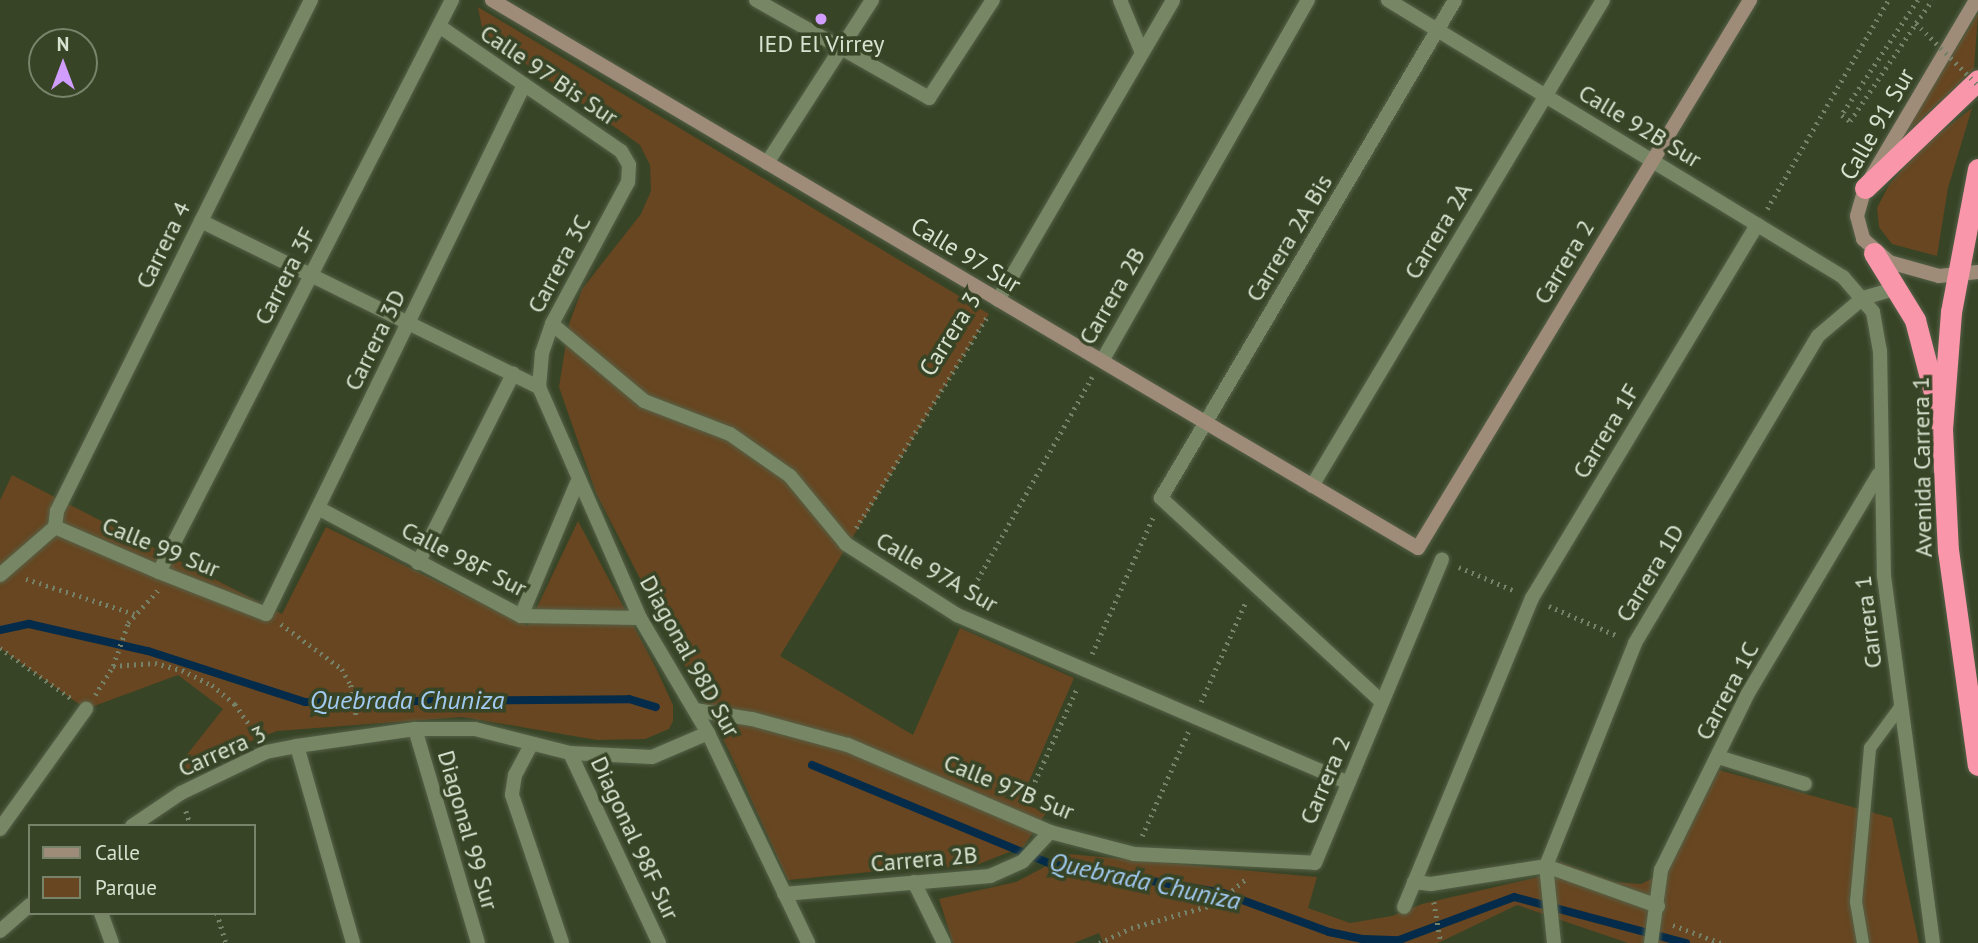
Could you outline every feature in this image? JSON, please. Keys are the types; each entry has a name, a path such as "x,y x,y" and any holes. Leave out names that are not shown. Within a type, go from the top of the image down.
{"highway":[{"path":"1865,188 1978,83"},
{"name":"Avenida Carrera 1","path":"1978,169 1968,274 1942,429 1948,550 1978,765"},
{"path":"1874,253 1898,288 1915,320 1942,429"}],"street":[{"name":"Carrera 4","path":"55,527 57,511 311,0"},
{"name":"Carrera 3F","path":"164,574 311,275 453,0"},
{"name":"Calle 97 Sur","path":"492,0 1418,548"},
{"path":"756,0 929,98 993,0"},
{"path":"767,163 872,0"},
{"path":"1120,0 1142,53"},
{"name":"Carrera 3","path":"998,300 1173,0"},
{"name":"Carrera 2B","path":"1101,361 1308,0"},
{"name":"Calle 92B Sur","path":"1388,0 1843,277 1863,298"},
{"name":"Carrera 2A Bis","path":"1382,702 1161,498 1455,0"},
{"name":"Carrera 2A","path":"1312,486 1603,0"},
{"name":"Carrera 2","path":"1418,548 1750,0"},
{"name":"Calle 91 Sur","path":"1874,253 1859,231 1857,216 1865,188 1976,0"},
{"name":"Calle 97 Bis Sur","path":"439,26 621,151 629,165"},
{"name":"Carrera 3D","path":"266,614 524,85"},
{"name":"Carrera 3C","path":"539,387 542,354 552,324 628,182 629,165"},
{"path":"201,221 539,387"},
{"name":"Carrera 1F","path":"1404,907 1532,598 1757,225"},
{"path":"1874,253 1913,271 1968,274"},
{"name":"Carrera 1D","path":"1554,943 1546,866 1635,643 1818,336 1863,298 1898,288"},
{"name":"Carrera 1","path":"1863,298 1873,312 1880,350 1879,474 1884,576 1933,943"},
{"name":"Calle 97A Sur","path":"552,324 644,401 730,434 790,476 846,544 957,615 1349,783"},
{"path":"418,562 513,374"},
{"name":"Diagonal 98D Sur","path":"539,387 577,483 640,618 708,733 808,943"},
{"name":"Carrera 1C","path":"1651,942 1661,870 1747,695 1879,474"},
{"path":"521,616 577,483"},
{"name":"Calle 98F Sur","path":"318,508 521,616 640,618"},
{"path":"3,574 55,527"},
{"name":"Calle 99 Sur","path":"55,527 266,614"},
{"name":"Carrera 2","path":"1315,863 1442,559"},
{"path":"0,828 86,709"},
{"name":"Calle 97B Sur","path":"695,710 752,719 848,745 1051,831 1134,854 1315,863"},
{"name":"Carrera 3","path":"135,824 181,793 265,752 297,746 415,729 475,729 570,753 652,757 708,733"},
{"name":"Diagonal 99 Sur","path":"415,729 478,943"},
{"path":"531,745 515,775 512,795 562,943"},
{"path":"297,746 353,943"},
{"name":"Diagonal 98F Sur","path":"570,753 659,943"},
{"path":"1718,757 1805,784"},
{"name":"Carrera 2B","path":"784,894 990,876 1023,862 1051,831"},
{"path":"1414,882 1431,884 1546,866 1656,916"},
{"path":"914,882 944,943"},
{"path":"0,931 28,907"},
{"path":"102,915 112,943"}],"lane":[{"path":"1863,943 1856,902 1870,748 1901,706"}],"path":[{"path":"1757,225 1888,0"},
{"path":"1918,0 1842,115 1850,121 1932,0"},
{"path":"1916,23 1978,83"},
{"name":"Carrera 3","path":"846,544 998,300"},
{"name":"Carrera 2B","path":"957,615 1101,361"},
{"path":"3,574 135,614"},
{"path":"0,648 86,709 113,666 128,623 164,574"},
{"path":"266,614 342,668 351,685 356,712"},
{"path":"113,666 155,663 212,685 235,704 265,752"},
{"path":"1099,943 1131,928 1216,904 1242,885"},
{"path":"1435,908 1441,943"},
{"path":"218,915 226,943"},
{"path":"1656,916 1721,943"}],"green space":[{"path":"478,7 989,314 780,656 913,735 960,628 1074,678 1020,802 1046,813 1024,846 969,868 921,867 788,880 730,753 596,493 559,387 569,324 582,289 641,214 651,191 650,165 640,145 492,40 482,28"},
{"path":"1978,13 1974,69 1901,139"},
{"path":"1972,108 1948,188 1937,256 1892,244 1879,227 1877,208 1889,185 1922,147"},
{"path":"12,475 282,614 326,527 528,626 578,521 656,668 673,705 673,721 669,729 645,739 597,740 462,717 277,731 231,749 187,774 178,766 223,709 178,675 86,709 0,648 0,500"},
{"path":"1719,770 1892,818 1919,943 1628,943 1517,905 1438,943 1103,943 1099,933 1074,943 953,943 939,899 1016,882 1069,854 1317,877 1308,908 1350,923 1392,916 1422,904 1559,872 1560,862 1615,882 1641,884 1668,871"}],"waterway":[{"name":"Quebrada Chuniza","path":"0,630 29,624 148,651 305,702 629,699 656,707"},
{"name":"Quebrada Chuniza","path":"812,765 1051,864 1223,893 1329,932 1363,939 1399,940 1514,897 1686,943"}],"place":[{"name":"IED El Virrey","path":"821,19"}]}
